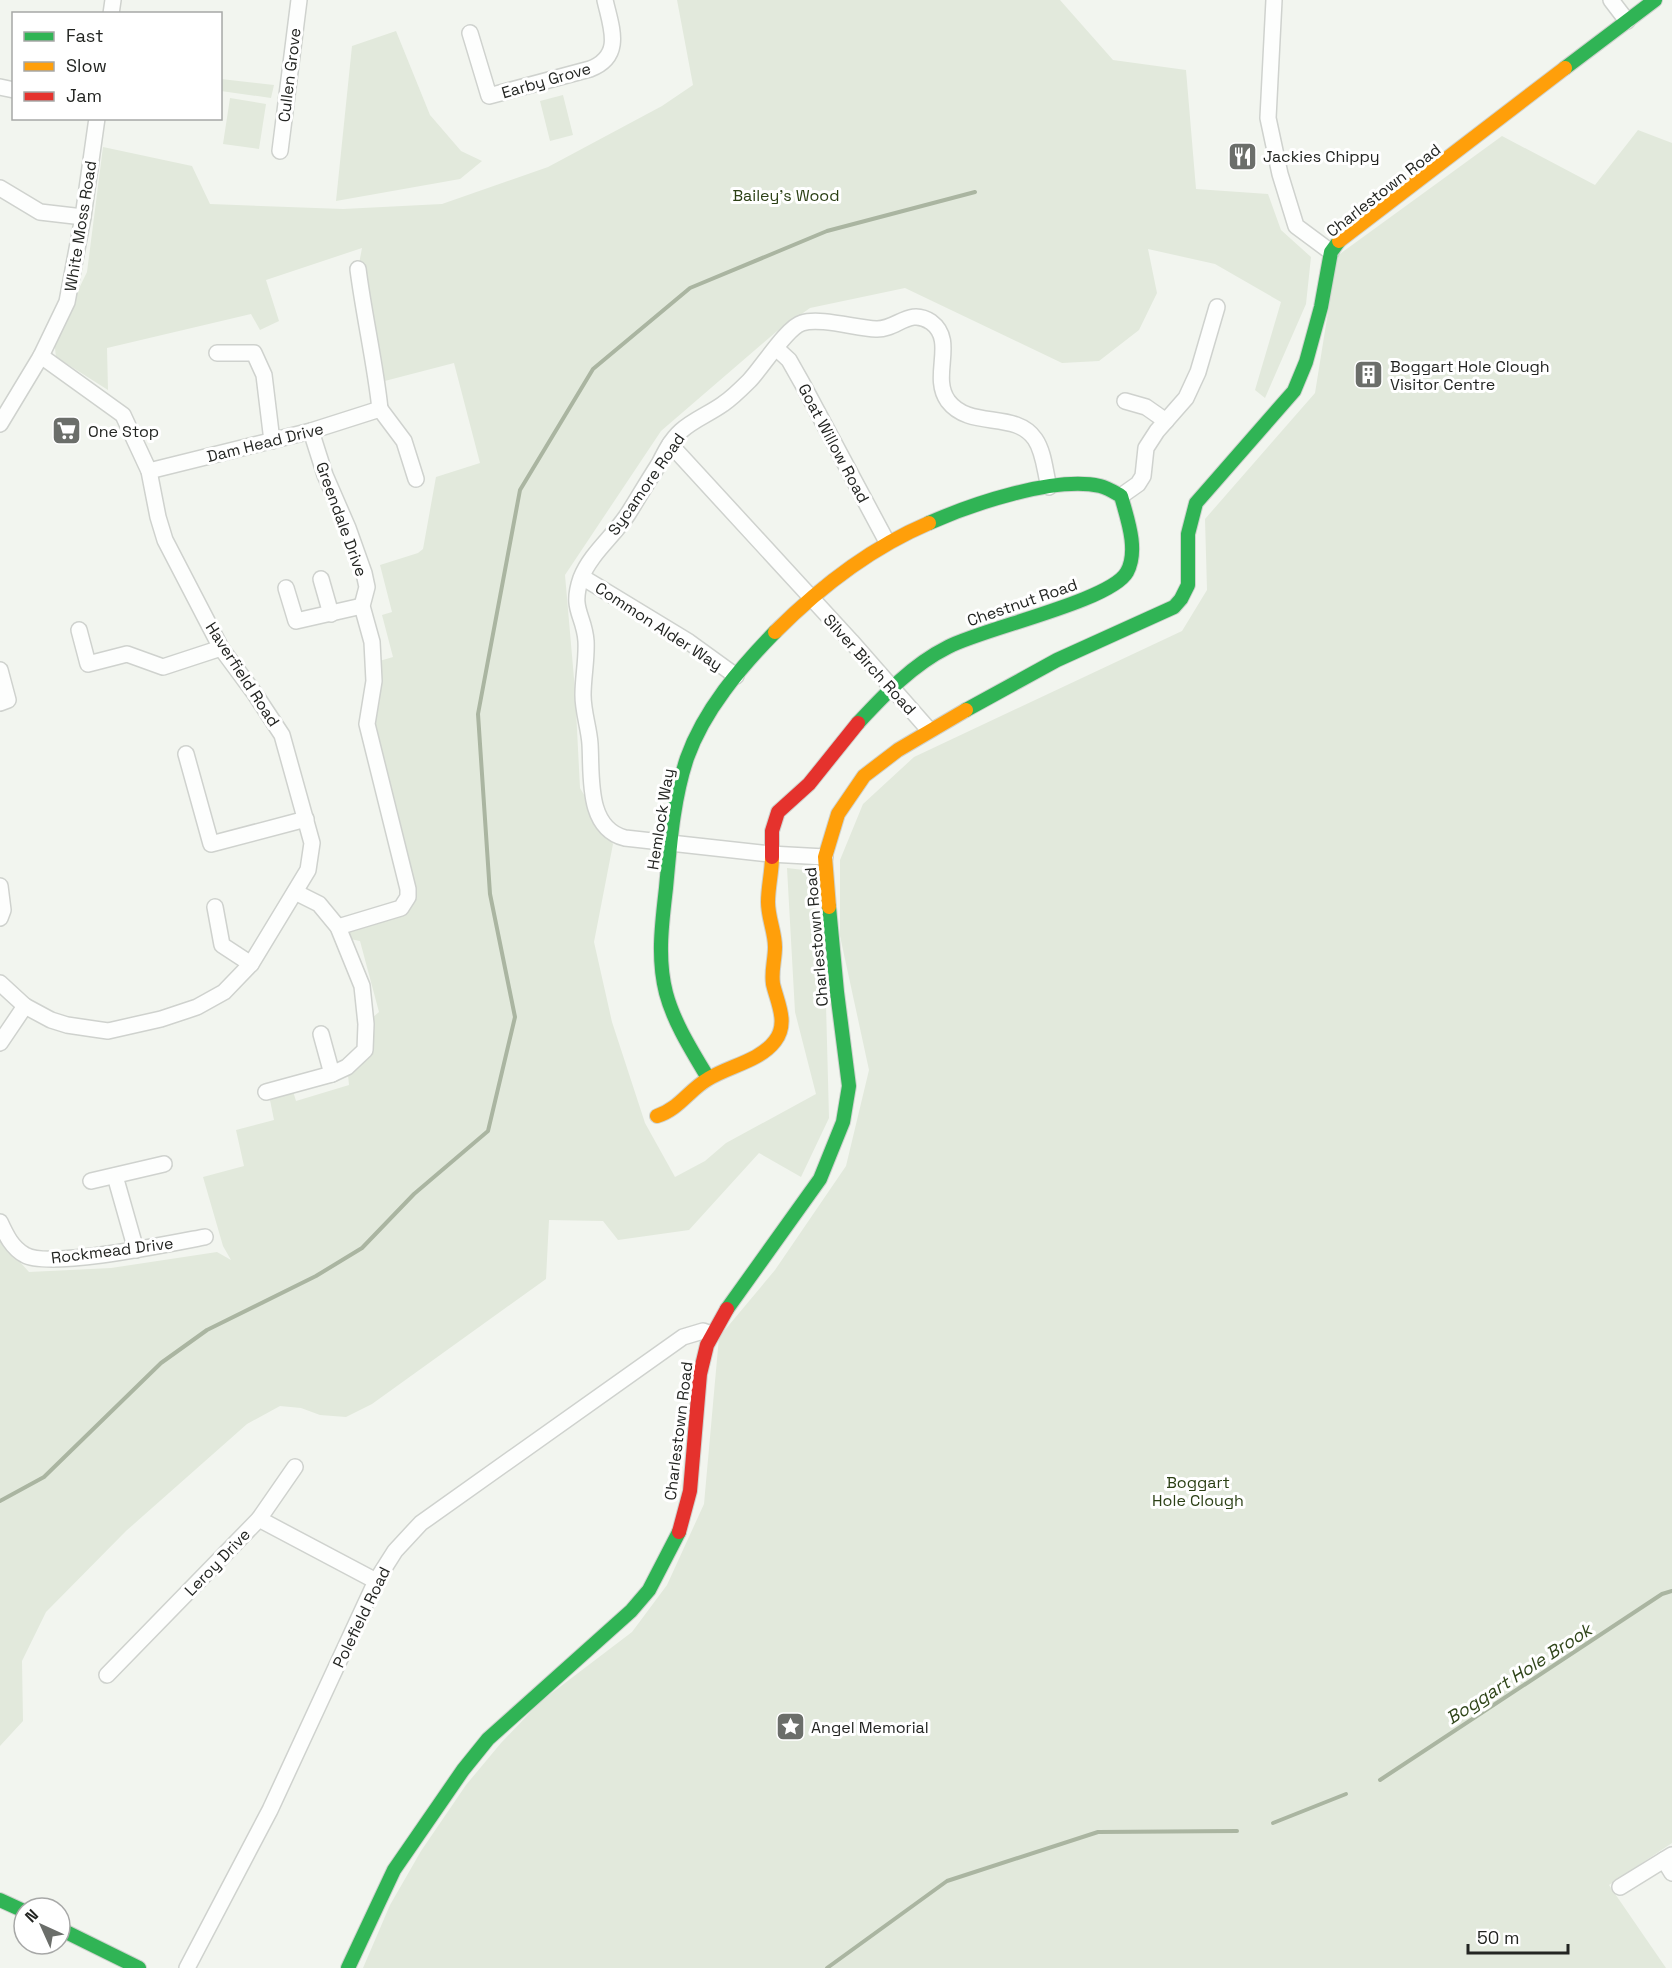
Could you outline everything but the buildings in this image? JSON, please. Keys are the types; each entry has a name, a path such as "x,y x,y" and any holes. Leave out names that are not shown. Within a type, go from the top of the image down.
{"street":[{"name":"Cullen Grove","path":"280,151 299,0"},
{"name":"Earby Grove","path":"471,33 489,96 599,65 614,43 605,0"},
{"path":"1274,0 1268,118 1280,174 1296,226 1331,252"},
{"path":"1611,0 1627,21"},
{"name":"Charlestown Road","path":"348,1968 394,1870 463,1770 496,1731 631,1611 649,1590 663,1566 683,1520 690,1491 702,1359 711,1334 763,1256 820,1179 843,1122 849,1086 837,992 825,857 838,813 864,776 929,730 1057,660 1174,607 1181,600 1190,583 1190,517 1196,503 1294,391 1306,362 1321,307 1331,252 1338,242 1655,0"},
{"name":"White Moss Road","path":"0,424 40,356 67,302 97,120"},
{"path":"0,188 40,212 82,218"},
{"path":"358,269 380,409 404,441 417,478"},
{"path":"1049,487 1102,486 1121,496 1138,484 1143,476 1146,448 1186,398 1198,372 1217,307"},
{"name":"Sycamore Road","path":"825,857 770,854 671,843 614,835 604,827 592,794 590,742 583,697 586,640 576,598 588,562 626,517 678,433 723,404 749,381 791,330 802,323 820,322 877,329 894,325 910,316 933,323 942,337 941,389 949,402 970,417 1017,425 1027,430 1037,441 1049,487"},
{"path":"1193,332 1209,337"},
{"name":"Goat Willow Road","path":"776,348 789,360 887,542"},
{"path":"217,353 254,353 264,375 272,441"},
{"name":"Haverfield Road","path":"0,983 25,1006 51,1020 67,1025 108,1031 161,1020 214,999 232,985 251,964 272,932 308,870 312,843 282,735 221,648 165,540 149,471 123,415 40,356"},
{"path":"1125,401 1146,407 1166,421"},
{"name":"Dam Head Drive","path":"149,471 311,431 380,409"},
{"name":"Greendale Drive","path":"311,431 325,475 362,566 367,587 362,606 372,642 374,681 367,724 408,889 408,897 401,908 338,927"},
{"name":"Silver Birch Road","path":"670,444 929,730"},
{"name":"Hemlock Way","path":"708,1078 677,1020 663,981 660,949 680,780 693,742 708,713 769,637 833,578 887,542 959,509 1049,487"},
{"name":"Chestnut Road","path":"708,1078 760,1053 776,1041 781,1031 782,1021 772,974 775,947 768,906 772,872 771,834 776,815 787,802 804,790 871,708 891,688 927,660 948,646 1075,604 1115,583 1127,572 1132,556 1121,496"},
{"name":"Common Alder Way","path":"582,577 689,642 736,676"},
{"path":"321,579 331,614"},
{"path":"286,588 296,621 362,606"},
{"path":"79,630 88,664 128,654 163,667 221,648"},
{"path":"0,670 8,700 0,703"},
{"path":"186,754 211,844 306,819"},
{"path":"0,886 3,910 0,918"},
{"path":"266,1092 332,1074 347,1067 365,1050 366,1024 362,986 338,927 319,904 295,892"},
{"path":"215,907 222,945 251,964"},
{"path":"0,1043 25,1006"},
{"path":"321,1034 332,1074"},
{"path":"657,1116 667,1114 677,1108 690,1092 708,1078"},
{"path":"91,1181 164,1164"},
{"path":"115,1176 136,1250"},
{"name":"Rockmead Drive","path":"0,1222 12,1244 26,1256 33,1258 62,1259 136,1250 205,1237"},
{"name":"Polefield Road","path":"188,1968 270,1810 376,1581 394,1551 421,1523 683,1337 703,1331 711,1334"},
{"path":"259,1519 295,1467"},
{"name":"Leroy Drive","path":"107,1675 259,1519 376,1581"},
{"path":"1620,1887 1669,1863"},
{"path":"72,1935 138,1968"}],"green space":[{"name":"Bailey's Wood","path":"677,0 1060,0 1113,60 1186,70 1196,189 1268,194 1281,230 1311,257 1306,304 1265,398 1255,390 1281,302 1215,264 1148,249 1157,293 1139,330 1099,361 1062,363 905,288 810,308 776,332 661,431 565,575 575,690 580,788 613,844 594,942 612,1022 645,1123 675,1177 705,1161 726,1143 816,1094 795,1012 787,868 812,871 826,1004 829,1118 801,1177 759,1153 689,1230 618,1240 603,1221 549,1220 546,1279 372,1404 346,1417 320,1415 301,1408 280,1406 247,1424 126,1531 46,1612 22,1661 23,1721 0,1746 0,1240 29,1272 111,1268 217,1252 231,1260 223,1246 203,1177 244,1166 236,1130 274,1120 269,1095 292,1088 296,1101 349,1085 348,1075 372,1018 379,1012 360,941 350,939 349,931 407,907 370,727 376,662 393,657 382,615 392,612 380,565 418,553 423,549 436,477 480,463 454,363 377,383 358,269 362,248 266,280 279,321 260,330 251,314 107,348 108,390 56,357 54,340 87,272 103,147 192,166 210,204 343,209 442,204 548,167 662,106 693,85"},
{"path":"396,31 430,115 461,151 482,161 460,179 336,201 352,46"},
{"path":"222,79 274,85 271,98 222,91"},
{"path":"563,95 573,135 550,141 540,101"},
{"path":"230,98 266,104 259,149 223,144"},
{"name":"Boggart Hole Clough","path":"1638,130 1672,143 1672,1843 1609,1885 1666,1968 363,1968 390,1905 421,1851 466,1785 501,1743 540,1702 632,1632 667,1585 704,1504 719,1337 775,1270 846,1166 869,1070 840,936 840,860 863,804 914,757 1182,631 1207,590 1205,519 1315,393 1337,256 1502,136 1595,185"}],"waterway":[{"path":"0,1501 44,1477 161,1363 207,1330 316,1276 362,1248 414,1194 488,1131 515,1017 490,894 478,714 520,490 593,369 690,288 827,231 975,192"},
{"name":"Boggart Hole Brook","path":"1380,1780 1662,1594 1672,1591"},
{"name":"Boggart Hole Brook","path":"1273,1823 1346,1794"},
{"name":"Boggart Hole Brook","path":"827,1968 947,1881 1098,1832 1237,1831"}],"traffic: fast":[{"path":"1565,68 1655,0"},
{"path":"966,710 1057,660 1174,607 1181,599 1188,585 1188,534 1196,503 1294,391 1306,362 1321,307 1331,252 1339,241"},
{"path":"858,723 900,681 935,654 965,640 1097,593 1116,583 1127,572 1132,554 1131,534 1121,496 1100,486 1081,484 1037,488 990,500 929,523"},
{"path":"708,1078 679,1026 669,1004 663,980 662,927 673,823 682,774 694,740 703,723 724,690 775,632"},
{"path":"727,1309 820,1179 843,1122 849,1086 829,907"},
{"path":"348,1968 394,1870 463,1770 488,1739 631,1611 649,1590 679,1532"},
{"path":"0,1900 12,1906"},
{"path":"72,1935 139,1968"}],"traffic: slow":[{"path":"1339,241 1565,68"},
{"path":"775,632 847,570 886,544 929,523"},
{"path":"829,907 825,857 838,814 864,776 898,750 966,710"},
{"path":"657,1116 672,1109 695,1088 716,1074 761,1054 769,1048 779,1034 782,1020 773,984 775,941 768,902 772,857"}],"traffic: jam":[{"path":"772,857 772,831 778,812 809,784 858,723"},
{"path":"679,1532 690,1491 700,1374 707,1345 727,1309"}],"place":[{"name":"Jackies Chippy","path":"1242,156"},
{"name":"Boggart Hole Clough Visitor Centre","path":"1369,375"},
{"name":"One Stop","path":"67,431"},
{"name":"Angel Memorial","path":"790,1727"}]}
